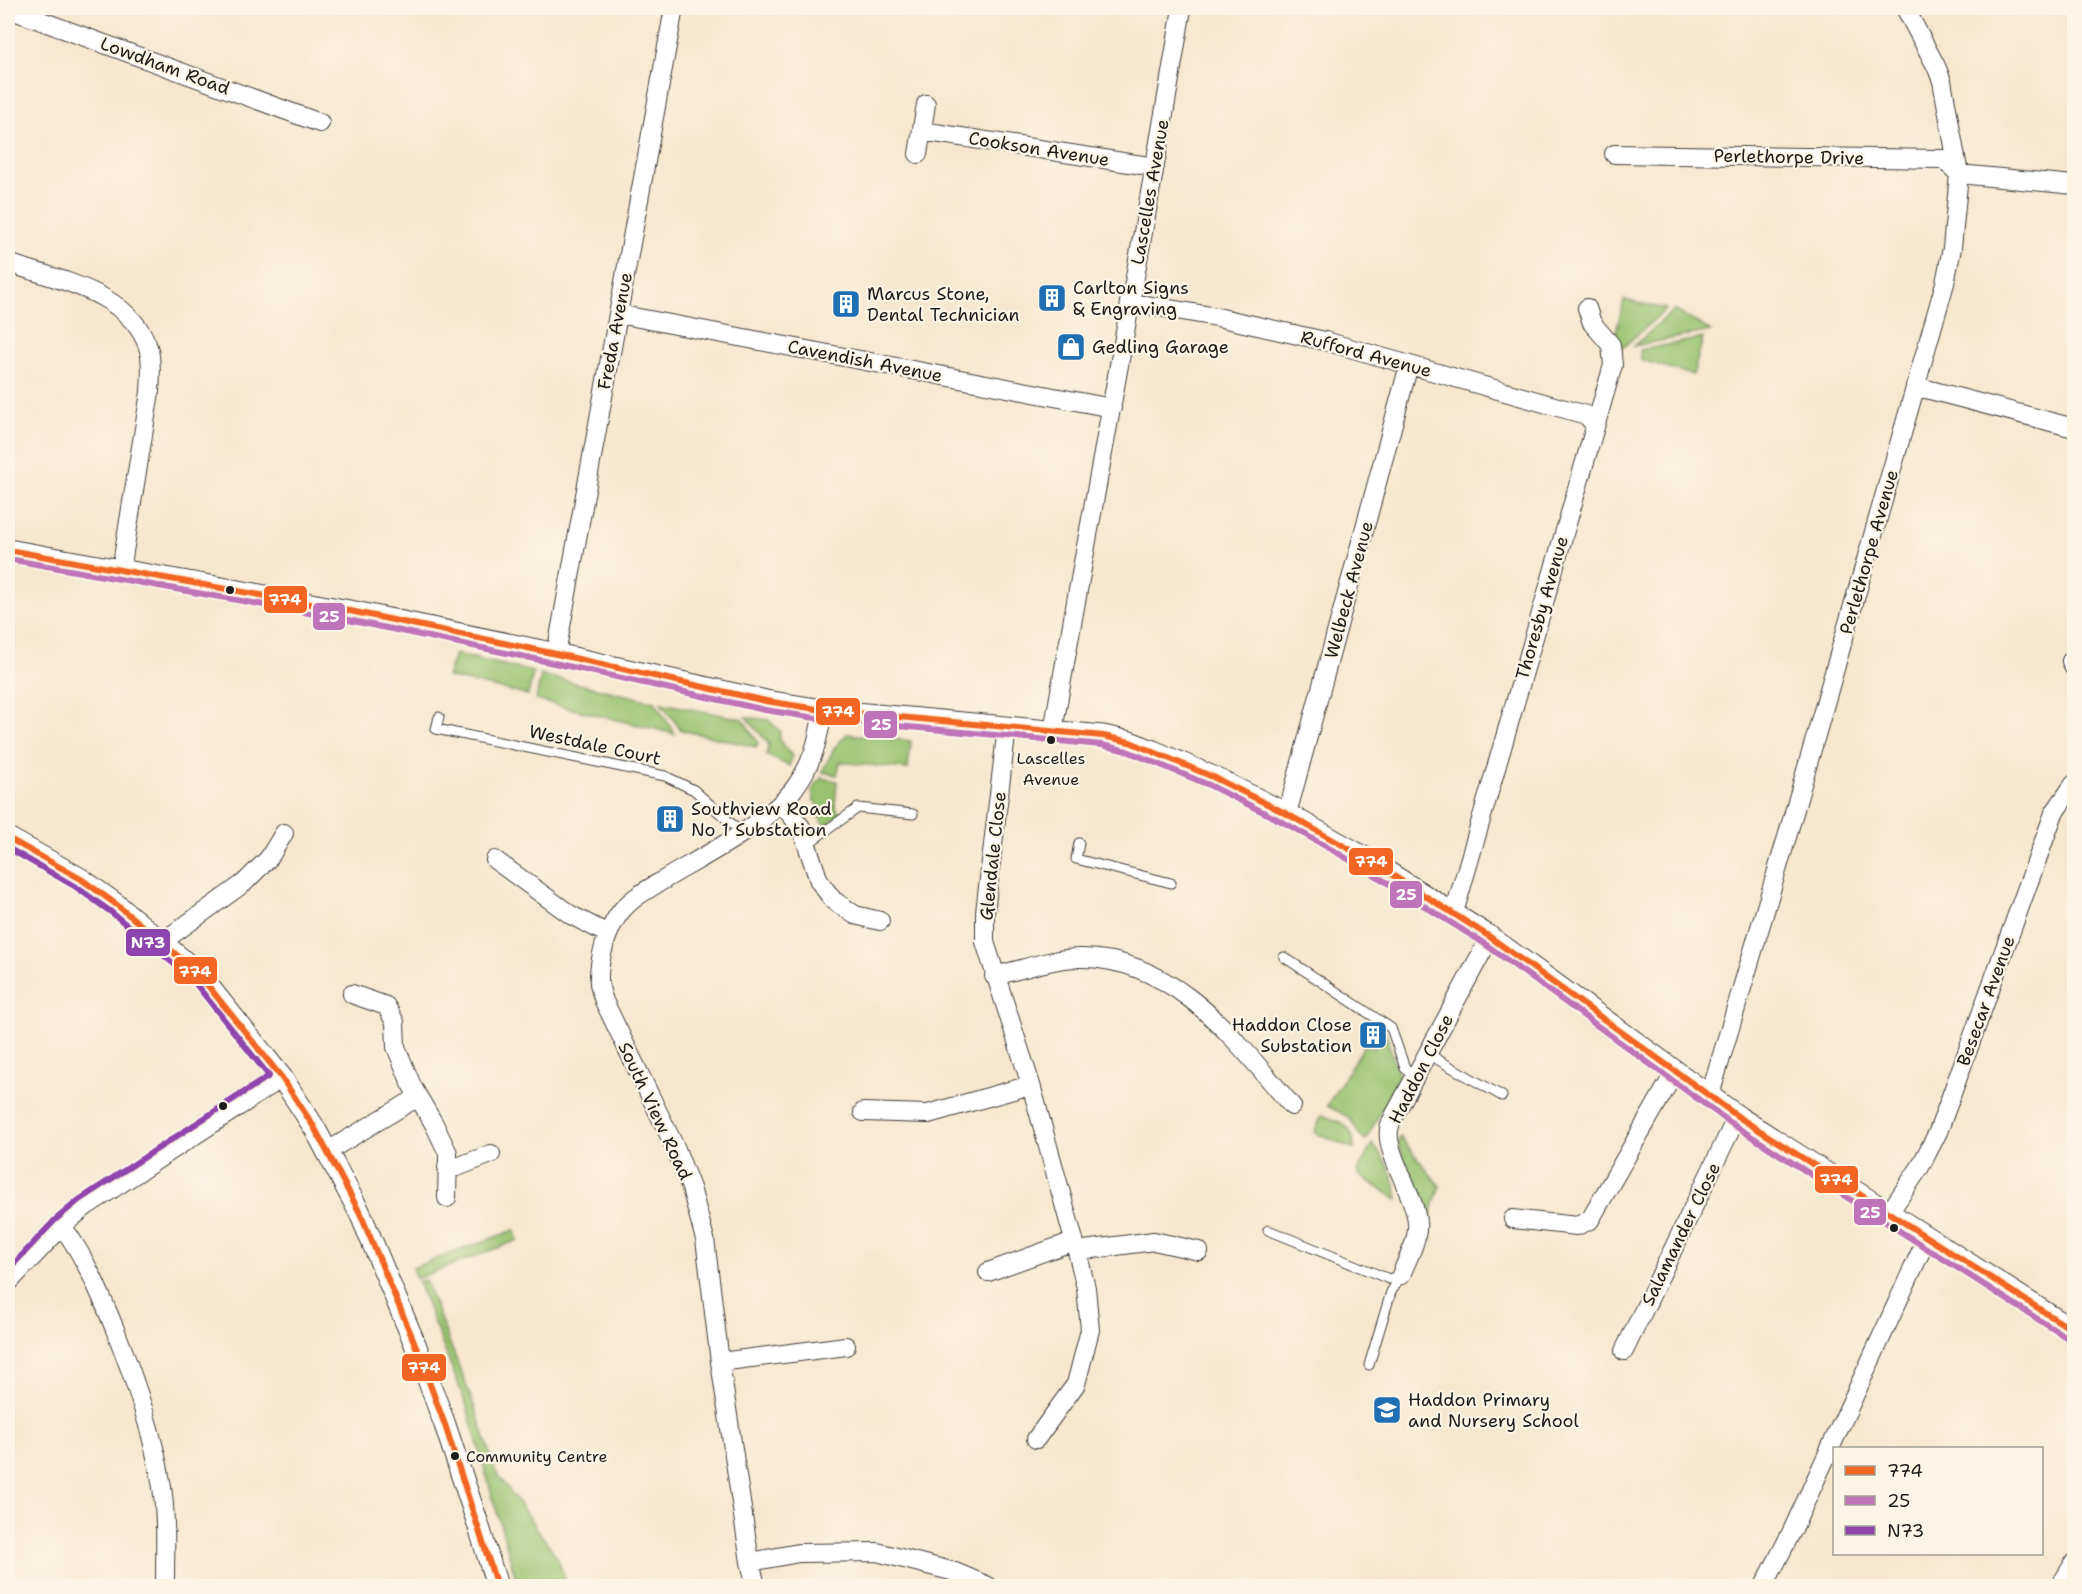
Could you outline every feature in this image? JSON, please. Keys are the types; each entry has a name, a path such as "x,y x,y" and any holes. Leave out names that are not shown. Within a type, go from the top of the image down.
{"street":[{"name":"Lowdham Road","path":"11,8 320,123"},
{"name":"Freda Avenue","path":"556,654 674,8"},
{"name":"Lascelles Avenue","path":"1053,731 1182,8"},
{"name":"Perlethorpe Avenue","path":"1710,1095 1787,837 1952,248 1959,174 1942,81 1905,8"},
{"path":"918,154 926,104"},
{"name":"Cookson Avenue","path":"922,131 1155,167"},
{"name":"Perlethorpe Drive","path":"1614,154 1942,159 1959,174"},
{"path":"1959,174 2074,184"},
{"path":"8,263 89,291 111,302 127,312 141,331 149,350 150,392 121,570"},
{"name":"Rufford Avenue","path":"1129,302 1217,317 1325,341 1586,415 1595,425"},
{"name":"Thoresby Avenue","path":"1454,914 1613,364 1611,345 1592,323 1587,308"},
{"name":"Cavendish Avenue","path":"618,314 1112,408"},
{"name":"Welbeck Avenue","path":"1287,814 1409,366"},
{"path":"1915,386 2074,428"},
{"path":"8,550 350,611 766,701 823,710 1103,736 1137,745 1213,777 1333,838 1490,937 1740,1118 2074,1331"},
{"name":"South View Road","path":"756,1587 750,1562 720,1362 705,1239 691,1188 676,1149 604,1001 599,984 602,954 608,934 622,910 646,890 742,833 781,803 804,773 816,748 823,710"},
{"name":"Glendale Close","path":"1007,727 985,912 985,942 1030,1085 1075,1246 1086,1288 1090,1330 1076,1384 1036,1439"},
{"name":"Besecar Avenue","path":"1889,1213 1920,1167 1938,1132 2054,813 2074,784"},
{"path":"781,803 801,827 819,881 833,900 855,915 880,921"},
{"path":"162,942 244,883 269,858 284,833"},
{"path":"8,838 81,879 117,905 197,972 282,1078 314,1127 360,1213 415,1344 445,1425 479,1527 496,1587"},
{"path":"495,860 571,915 608,934"},
{"name":"Haddon Close","path":"1401,1275 1415,1240 1418,1223 1409,1192 1394,1156 1389,1129 1490,937"},
{"path":"994,976 1079,958 1127,965 1158,978 1184,993 1222,1026 1292,1106"},
{"path":"352,994 386,1006 395,1022 396,1047 418,1097 448,1153 447,1198"},
{"path":"1514,1219 1577,1226 1590,1220 1676,1070"},
{"path":"8,1283 62,1226 85,1207 282,1078"},
{"path":"863,1112 928,1114 1030,1085"},
{"path":"327,1151 418,1097"},
{"name":"Salamander Close","path":"1624,1351 1731,1129 1740,1118"},
{"path":"447,1167 457,1167 491,1154"},
{"path":"62,1226 79,1249 103,1299 143,1408 161,1482 165,1522 165,1587"},
{"path":"1764,1587 1797,1521 1927,1238"},
{"path":"988,1272 1075,1246 1154,1241 1199,1251"},
{"path":"720,1362 846,1346"},
{"path":"750,1562 799,1553 877,1552 955,1572 988,1587"},
{"path":"2060,1587 2074,1563"}],"lane":[{"name":"Westdale Court","path":"439,717 436,729 665,776 694,789 742,833"},
{"path":"807,844 858,808 913,814"},
{"path":"1079,843 1076,859 1171,883"},
{"path":"1284,957 1391,1028 1405,1068 1416,1076"},
{"path":"1428,1054 1502,1096"},
{"path":"1268,1230 1389,1279 1401,1275"},
{"path":"1369,1365 1391,1292 1401,1275"}],"green space":[{"path":"1624,300 1666,309 1621,349 1615,336"},
{"path":"1674,310 1711,331 1634,346"},
{"path":"1703,338 1693,375 1641,360 1640,350"},
{"path":"455,654 533,672 528,695 447,677"},
{"path":"541,675 655,702 675,734 536,700"},
{"path":"661,703 743,719 758,743 757,747 681,730"},
{"path":"746,717 768,720 780,731 779,740 792,756 789,766 766,755 769,744"},
{"path":"847,734 911,741 908,769 840,762 837,775 822,772 835,747"},
{"path":"821,778 837,781 835,806 840,814 825,826 816,812 819,809 814,801 812,790"},
{"path":"1385,1032 1399,1077 1366,1140 1361,1137 1349,1117 1327,1106 1365,1044 1373,1049"},
{"path":"1322,1115 1349,1129 1354,1149 1314,1132"},
{"path":"1400,1137 1440,1186 1428,1223 1424,1203 1399,1147"},
{"path":"1372,1144 1390,1170 1398,1200 1360,1176 1358,1171"},
{"path":"514,1230 518,1240 416,1279 412,1268"},
{"path":"425,1280 475,1408 496,1472 558,1558 567,1586 518,1586 467,1407 418,1282"}],"transit line":[{"name":"774","path":"8,550 350,611 766,701 823,710 1103,736 1130,742 1213,777 1287,814 1367,859 1490,937 1740,1118 2074,1331"},
{"name":"25","path":"8,559 348,620 765,710 822,719 1102,745 1127,751 1209,785 1283,822 1362,867 1485,944 1735,1126 2069,1339"},
{"name":"774","path":"8,838 81,879 117,905 197,972 282,1078 314,1127 360,1213 415,1344 445,1425 497,1586"},
{"name":"N73","path":"8,848 76,887 111,912 191,978 269,1076 79,1200 55,1220 8,1270"}],"place":[{"name":"Carlton Signs & Engraving","path":"1052,298"},
{"name":"Marcus Stone, Dental Technician","path":"846,304"},
{"name":"Gedling Garage","path":"1071,347"},
{"name":"Lascelles Avenue","path":"1051,740"},
{"name":"Southview Road No 1 Substation","path":"670,819"},
{"name":"Haddon Close Substation","path":"1373,1035"},
{"name":"Haddon Primary and Nursery School","path":"1387,1410"},
{"name":"Community Centre","path":"455,1456"}]}
